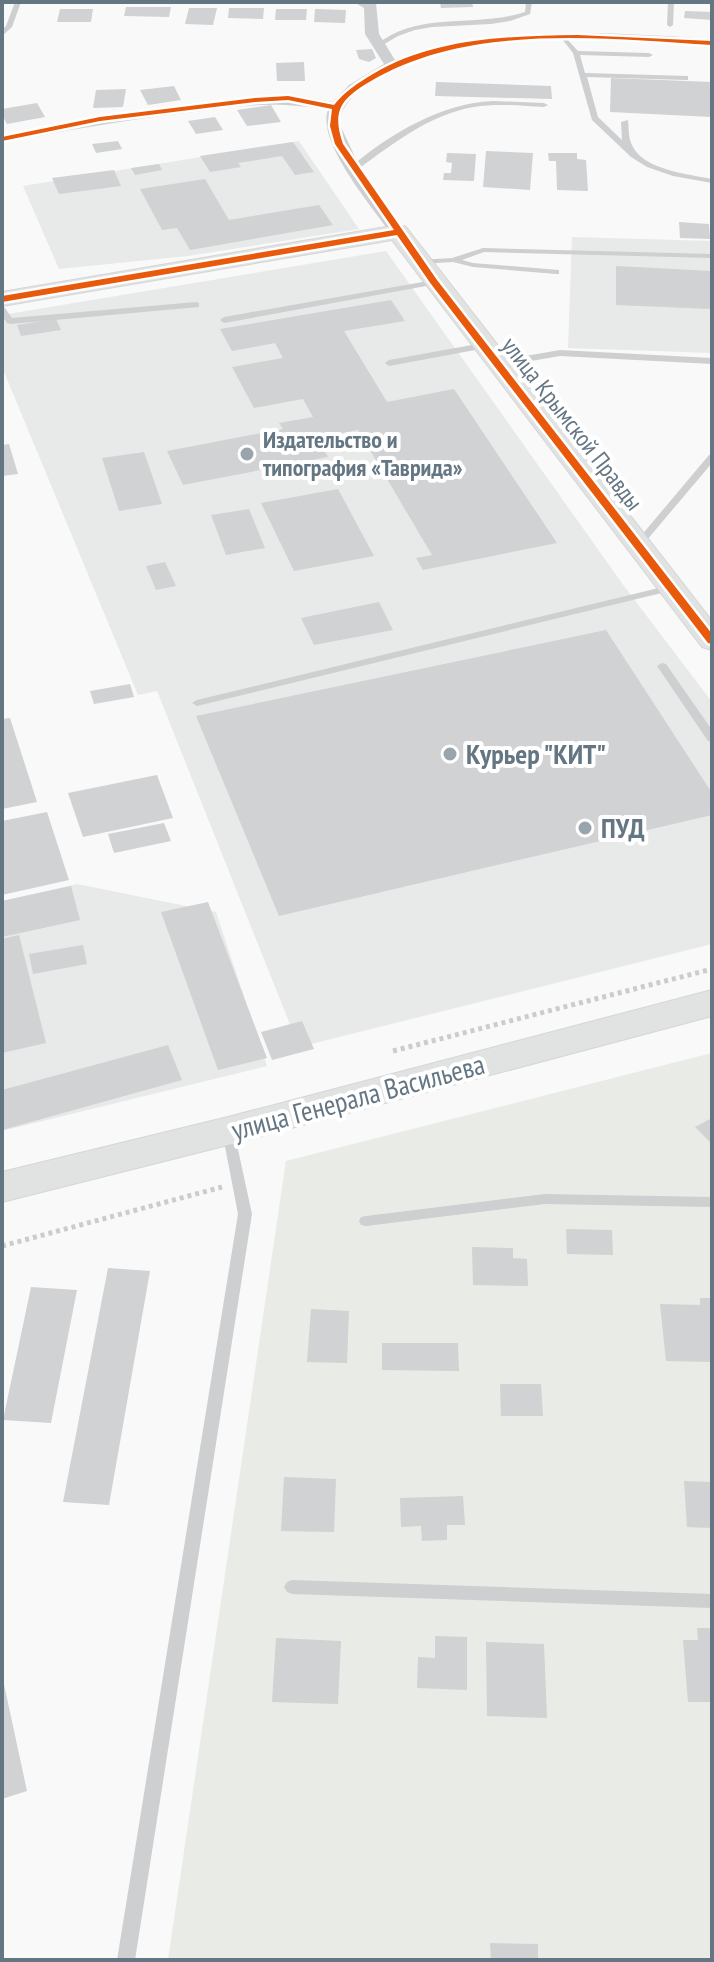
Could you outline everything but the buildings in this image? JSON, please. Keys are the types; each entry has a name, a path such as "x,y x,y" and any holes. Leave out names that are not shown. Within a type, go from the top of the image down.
{"street":[{"path":"361,2 371,6 372,34 392,66"},
{"path":"2,139 100,119 255,100 288,98 335,107 367,79 392,66 444,48 472,44 565,39 712,43"},
{"name":"улица Крымской Правды","path":"335,107 331,124 339,144 426,272 712,641"},
{"path":"2,299 398,232"},
{"name":"улица Генерала Васильева","path":"2,1187 228,1131 712,1003"}],"lane":[{"path":"2,34 9,27 18,2"},
{"path":"379,45 395,31 519,17 528,13 529,2"},
{"path":"670,25 671,2"},
{"path":"565,39 576,53 595,118 634,155 650,165 712,181"},
{"path":"576,53 649,55"},
{"path":"584,75 685,78"},
{"path":"355,167 390,143 452,110 485,103 544,105"},
{"path":"625,122 626,143 634,155"},
{"path":"224,320 426,272 483,250 712,256"},
{"path":"453,260 473,265 556,272"},
{"path":"2,310 10,321 196,305"},
{"path":"389,363 560,353 712,361"},
{"path":"638,545 712,457"},
{"path":"700,472 712,475"},
{"path":"197,703 671,588"},
{"path":"662,666 712,738"},
{"path":"126,1960 245,1214 228,1131"},
{"path":"366,1221 545,1199 712,1202"},
{"path":"292,1587 712,1601"}],"path":[{"path":"393,1051 712,969"},
{"path":"2,1246 223,1187"}],"shaded area":[{"path":"299,141 359,229 188,256 59,269 23,186"},
{"path":"572,237 712,241 712,353 568,348"},
{"path":"386,251 624,586 712,702 712,944 299,1047 157,691 138,695 2,367 2,315"},
{"path":"77,884 216,912 267,1066 2,1131 2,901"},
{"path":"712,1053 712,1960 168,1960 286,1161"}],"cycle path":[{"path":"712,43 625,38 527,38 479,42 433,51 391,66 356,87 337,106 333,119 339,144 434,282 712,641"},
{"path":"2,139 100,119 255,100 288,98 335,107"},
{"path":"2,299 398,232"}],"place":[{"name":"Издательство и типография «Таврида»","path":"247,454"},
{"name":"Курьер \"КИТ\"","path":"450,754"},
{"name":"ПУД","path":"585,828"}]}
